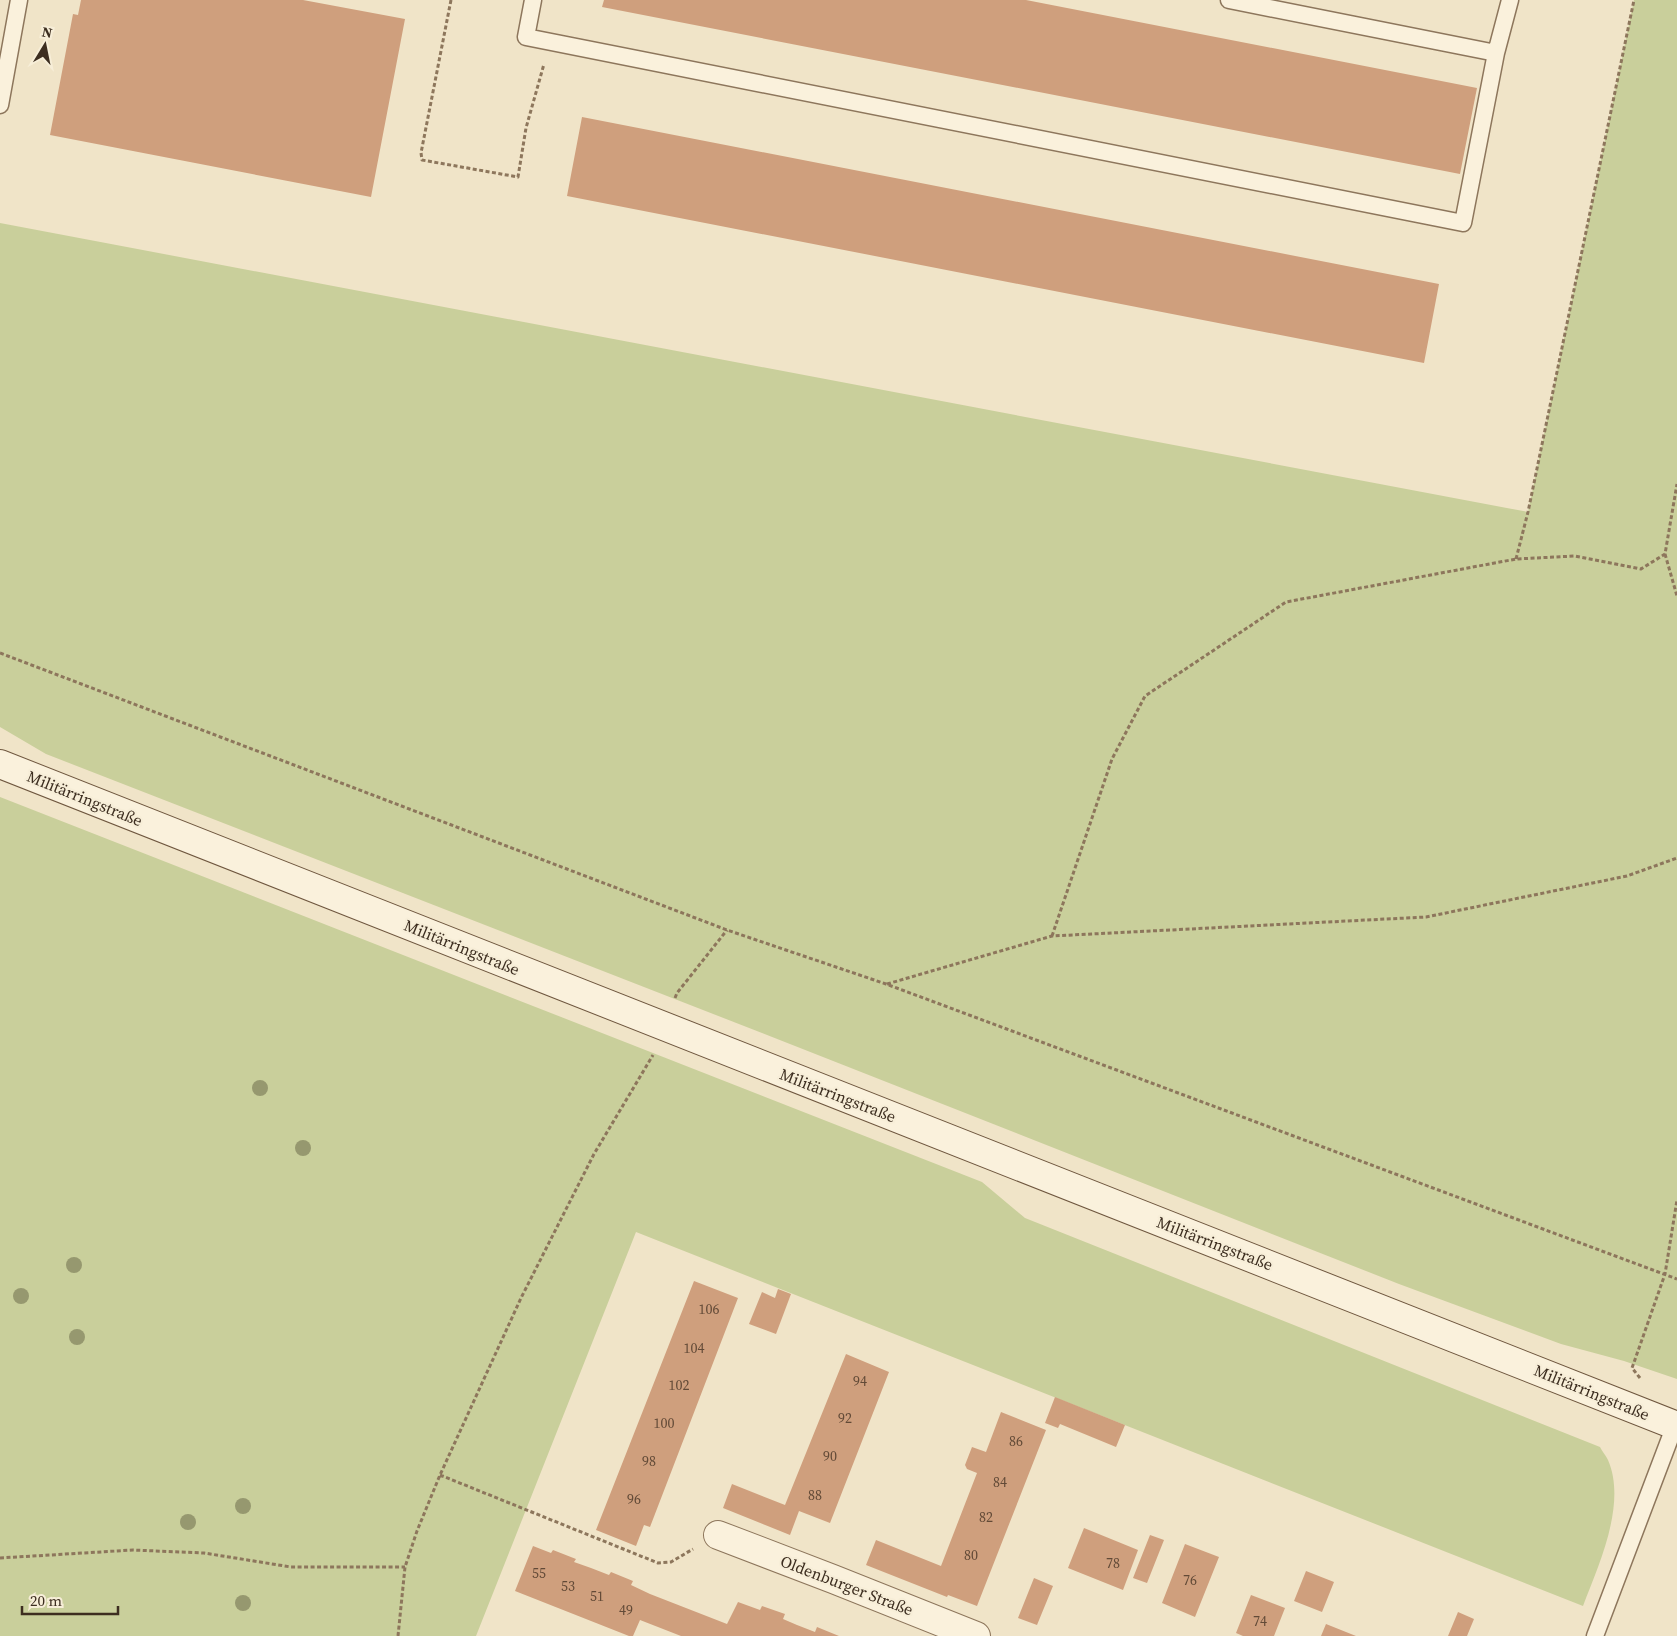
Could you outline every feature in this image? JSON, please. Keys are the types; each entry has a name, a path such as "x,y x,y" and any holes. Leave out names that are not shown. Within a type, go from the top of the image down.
{"main road":[{"name":"Militärringstraße","path":"0,764 1676,1426"},
{"name":"Oldenburger Straße","path":"718,1535 976,1636"}],"lane":[{"path":"0,104 19,0"},
{"path":"533,0 526,37 1463,223 1496,53 1510,0"},
{"path":"1229,0 1496,53"},
{"path":"1595,1636 1676,1426"}],"path":[{"path":"451,0 421,152 422,160 518,177 526,128 550,42"},
{"path":"1516,559 1528,512 1634,0"},
{"path":"1677,484 1665,554 1677,596"},
{"path":"1052,936 1112,759 1145,696 1286,602 1516,559 1575,556 1641,569 1665,554"},
{"path":"0,654 727,930 886,984 1677,1279"},
{"path":"886,984 1052,936 1426,917 1627,876 1677,858"},
{"path":"398,1636 405,1567 417,1531 440,1475 521,1298 594,1154 653,1056 677,993 727,930"},
{"path":"1642,1412 1651,1390 1632,1368 1665,1274 1677,1200"},
{"path":"440,1475 658,1563 671,1562 718,1535"},
{"path":"0,1558 133,1550 204,1553 291,1567 405,1567"}],"green space":[{"path":"1634,0 1677,0 1677,1379 1624,1361 1561,1344 1399,1284 46,754 0,727 0,223 1528,512"},
{"path":"0,797 982,1182 1025,1218 1600,1447 1608,1460 1613,1477 1613,1514 1603,1553 1583,1606 636,1232 476,1636 0,1636"}],"building":[{"path":"81,0 303,0 405,19 371,197 50,135 73,14 78,15"},
{"path":"604,0 1026,0 1477,88 1460,174 602,7"},
{"path":"582,117 1439,284 1424,363 567,196"},
{"path":"694,1281 738,1298 650,1527 644,1525 636,1546 596,1530"},
{"path":"778,1289 791,1294 776,1334 749,1324 762,1292 775,1298"},
{"path":"846,1354 889,1372 830,1523 799,1511 790,1535 723,1508 732,1484 785,1505"},
{"path":"1055,1397 1125,1425 1116,1447 1060,1424 1058,1428 1045,1423"},
{"path":"1001,1412 1046,1430 977,1606 948,1595 947,1597 866,1565 876,1540 941,1566 977,1473 967,1469 965,1465 972,1447 986,1452"},
{"path":"1084,1528 1138,1550 1123,1590 1068,1568"},
{"path":"1150,1535 1164,1540 1147,1583 1133,1578"},
{"path":"1185,1544 1219,1557 1195,1617 1162,1603"},
{"path":"533,1546 551,1553 553,1550 576,1559 574,1562 609,1575 611,1572 633,1581 631,1585 650,1594 727,1624 738,1602 760,1610 762,1606 785,1614 783,1619 815,1632 817,1627 839,1636 681,1636 640,1620 633,1636 629,1636 515,1591"},
{"path":"1306,1571 1334,1582 1322,1612 1294,1601"},
{"path":"1034,1578 1053,1586 1037,1625 1018,1618"},
{"path":"1251,1595 1285,1608 1274,1636 1243,1636 1236,1633"},
{"path":"1458,1612 1474,1619 1467,1636 1448,1636"},
{"path":"1326,1624 1356,1636 1321,1636"}]}
